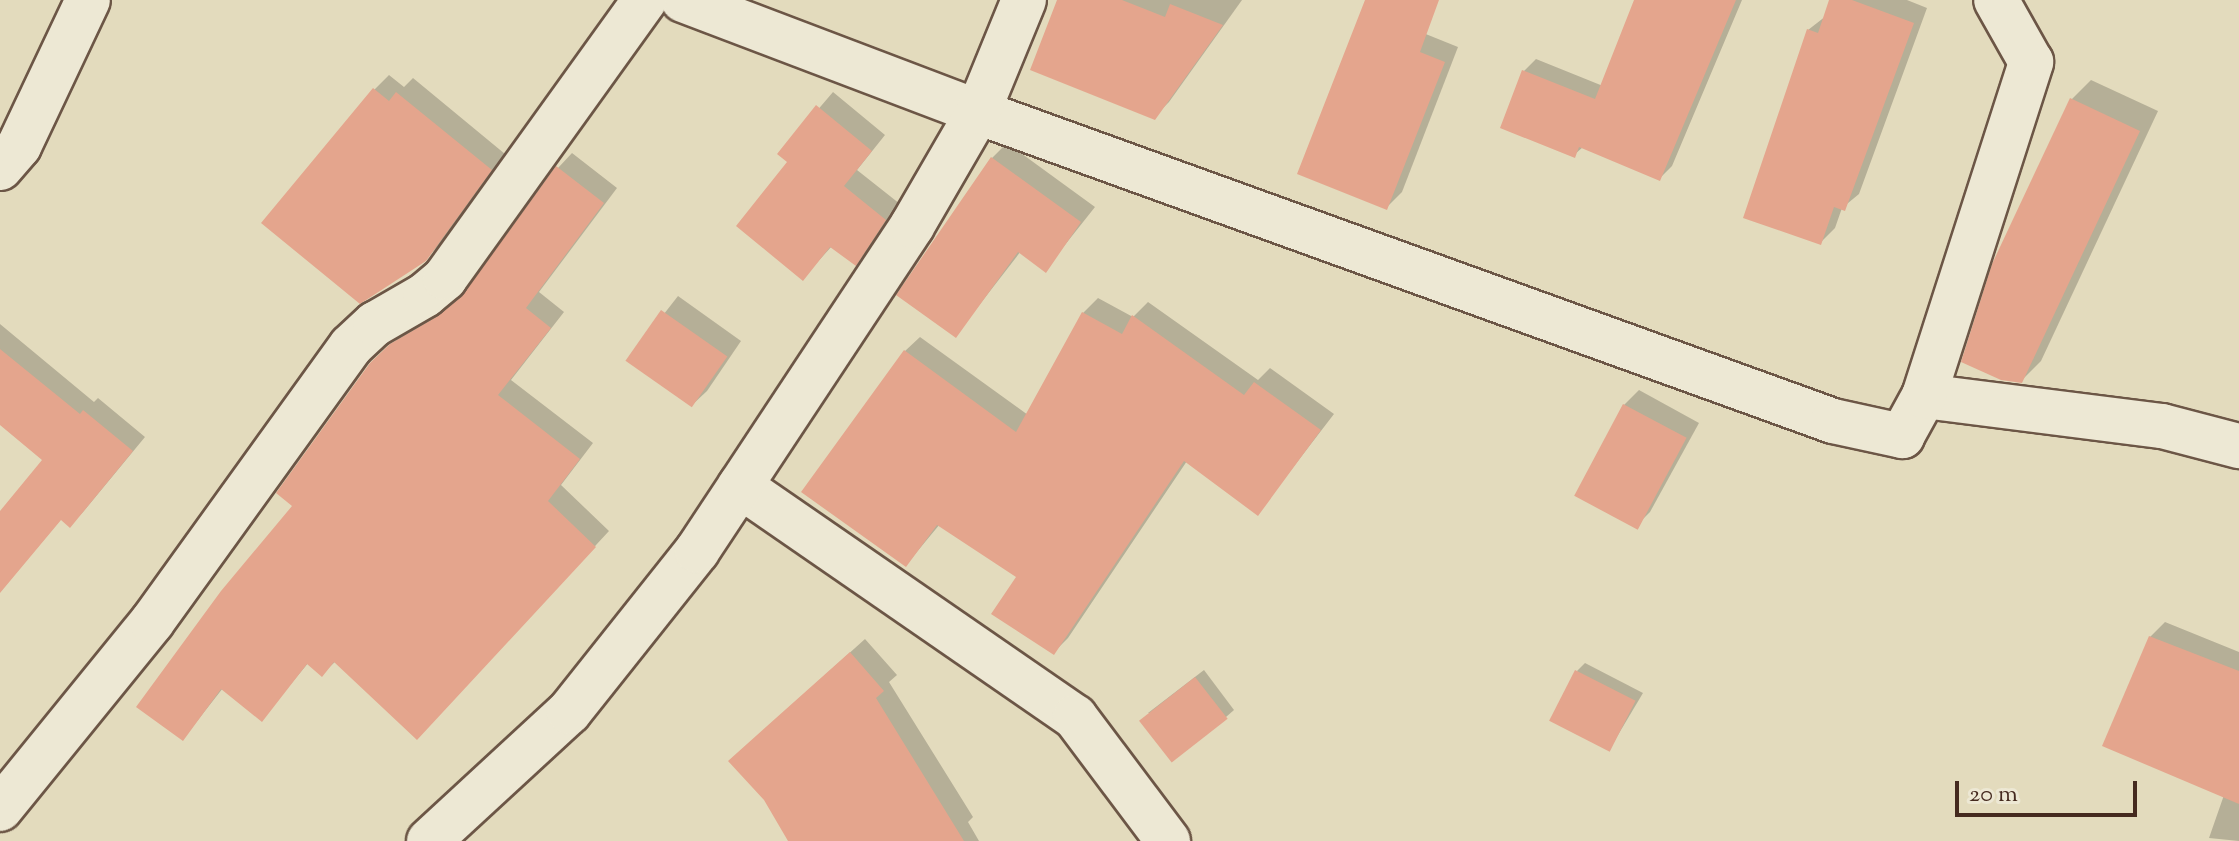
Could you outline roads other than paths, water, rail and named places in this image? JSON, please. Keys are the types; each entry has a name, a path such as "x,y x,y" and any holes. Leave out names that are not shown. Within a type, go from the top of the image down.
{"street":[{"path":"0,168 19,146 88,0"},
{"path":"0,809 152,622 351,346 375,324 425,295 445,278 645,0"},
{"path":"683,0 978,112 1833,421 1902,436 1924,396 2031,62 1996,0"},
{"path":"429,841 569,712 697,551 912,226 978,112 1024,0"},
{"path":"1924,396 2162,426 2239,446"},
{"path":"740,486 1075,717 1168,841"}]}
